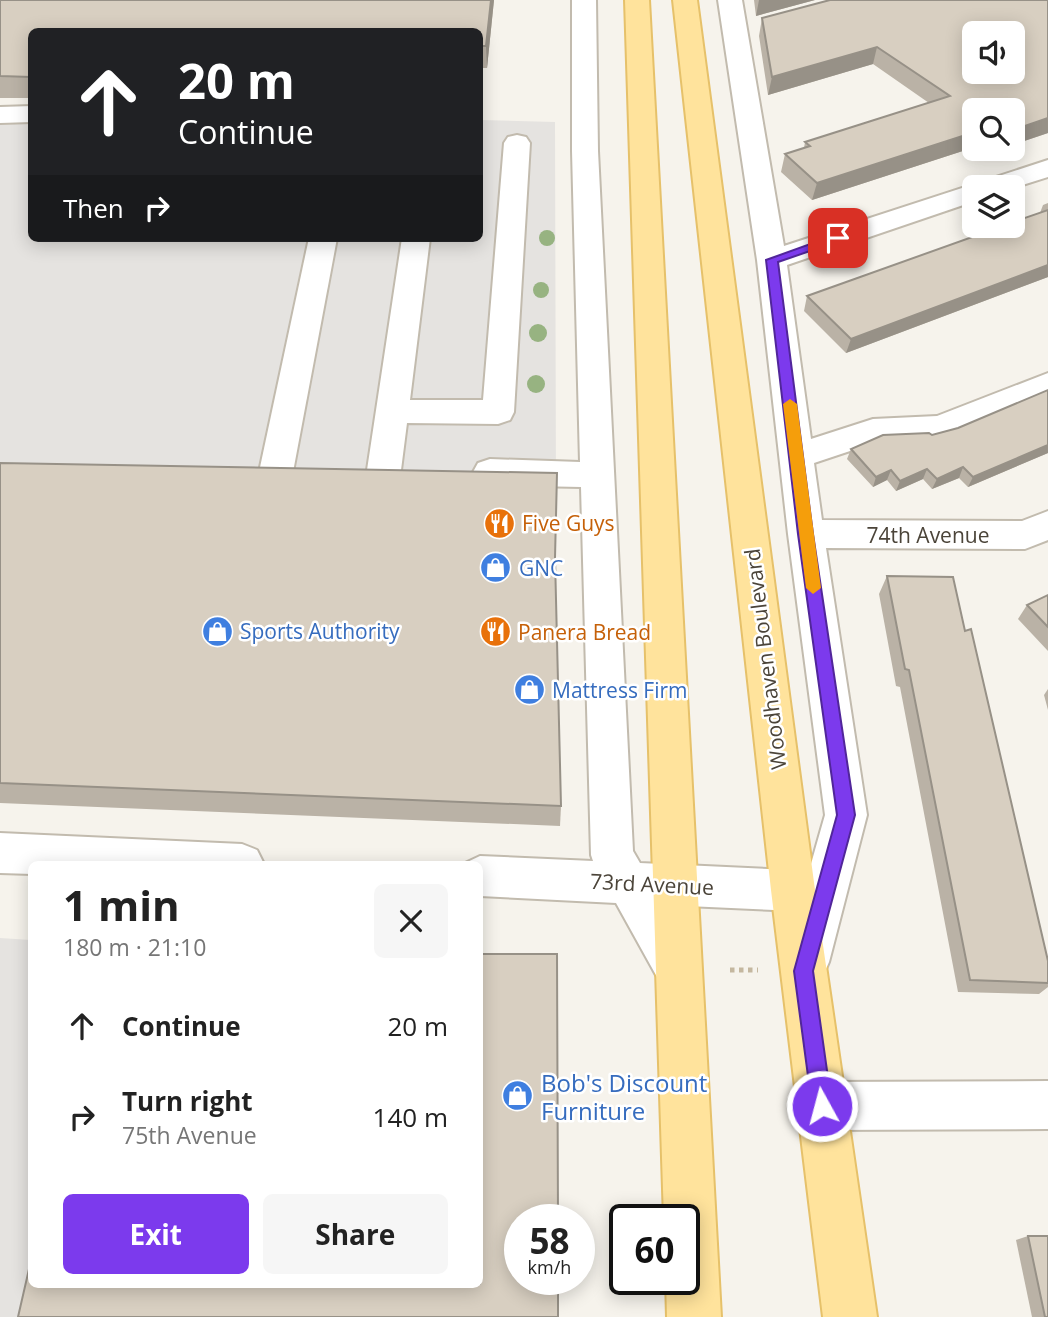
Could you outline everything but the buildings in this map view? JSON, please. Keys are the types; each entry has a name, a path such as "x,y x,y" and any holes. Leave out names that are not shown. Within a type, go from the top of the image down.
{"main road":[{"path":"636,0 694,1317"},
{"name":"Woodhaven Boulevard","path":"685,0 808,891"},
{"path":"783,971 822,1106 850,1317"}],"street":[{"path":"584,0 585,151 612,855 678,970"},
{"path":"742,19 806,534 846,815 808,891 783,971"},
{"path":"0,114 28,114"},
{"path":"393,411 498,412 517,143"},
{"path":"1025,176 1048,168"},
{"path":"772,260 962,196"},
{"path":"276,471 322,242"},
{"path":"384,471 414,242"},
{"path":"797,456 873,431 941,428 1048,384"},
{"path":"465,472 599,475"},
{"name":"74th Avenue","path":"806,534 1025,535 1048,525"},
{"path":"0,853 176,861"},
{"name":"73rd Avenue","path":"483,876 808,891"},
{"path":"822,1106 1048,1105"}],"path":[{"path":"730,970 783,971"}],"shaded area":[{"path":"0,110 28,111 28,242 483,242 483,120 555,122 556,499 0,488"},
{"path":"0,938 28,940 28,1288 32,1288 32,1317 0,1317"}],"slow traffic":[{"path":"790,404 813,588"}],"place":[{"name":"Five Guys","path":"499,523"},
{"name":"GNC","path":"496,568"},
{"name":"Sports Authority","path":"217,631"},
{"name":"Panera Bread","path":"495,632"},
{"name":"Mattress Firm","path":"529,690"},
{"name":"Bob's Discount Furniture","path":"518,1096"}],"route":[{"path":"822,1106 804,971 846,815 806,534 772,260 838,238"}]}
